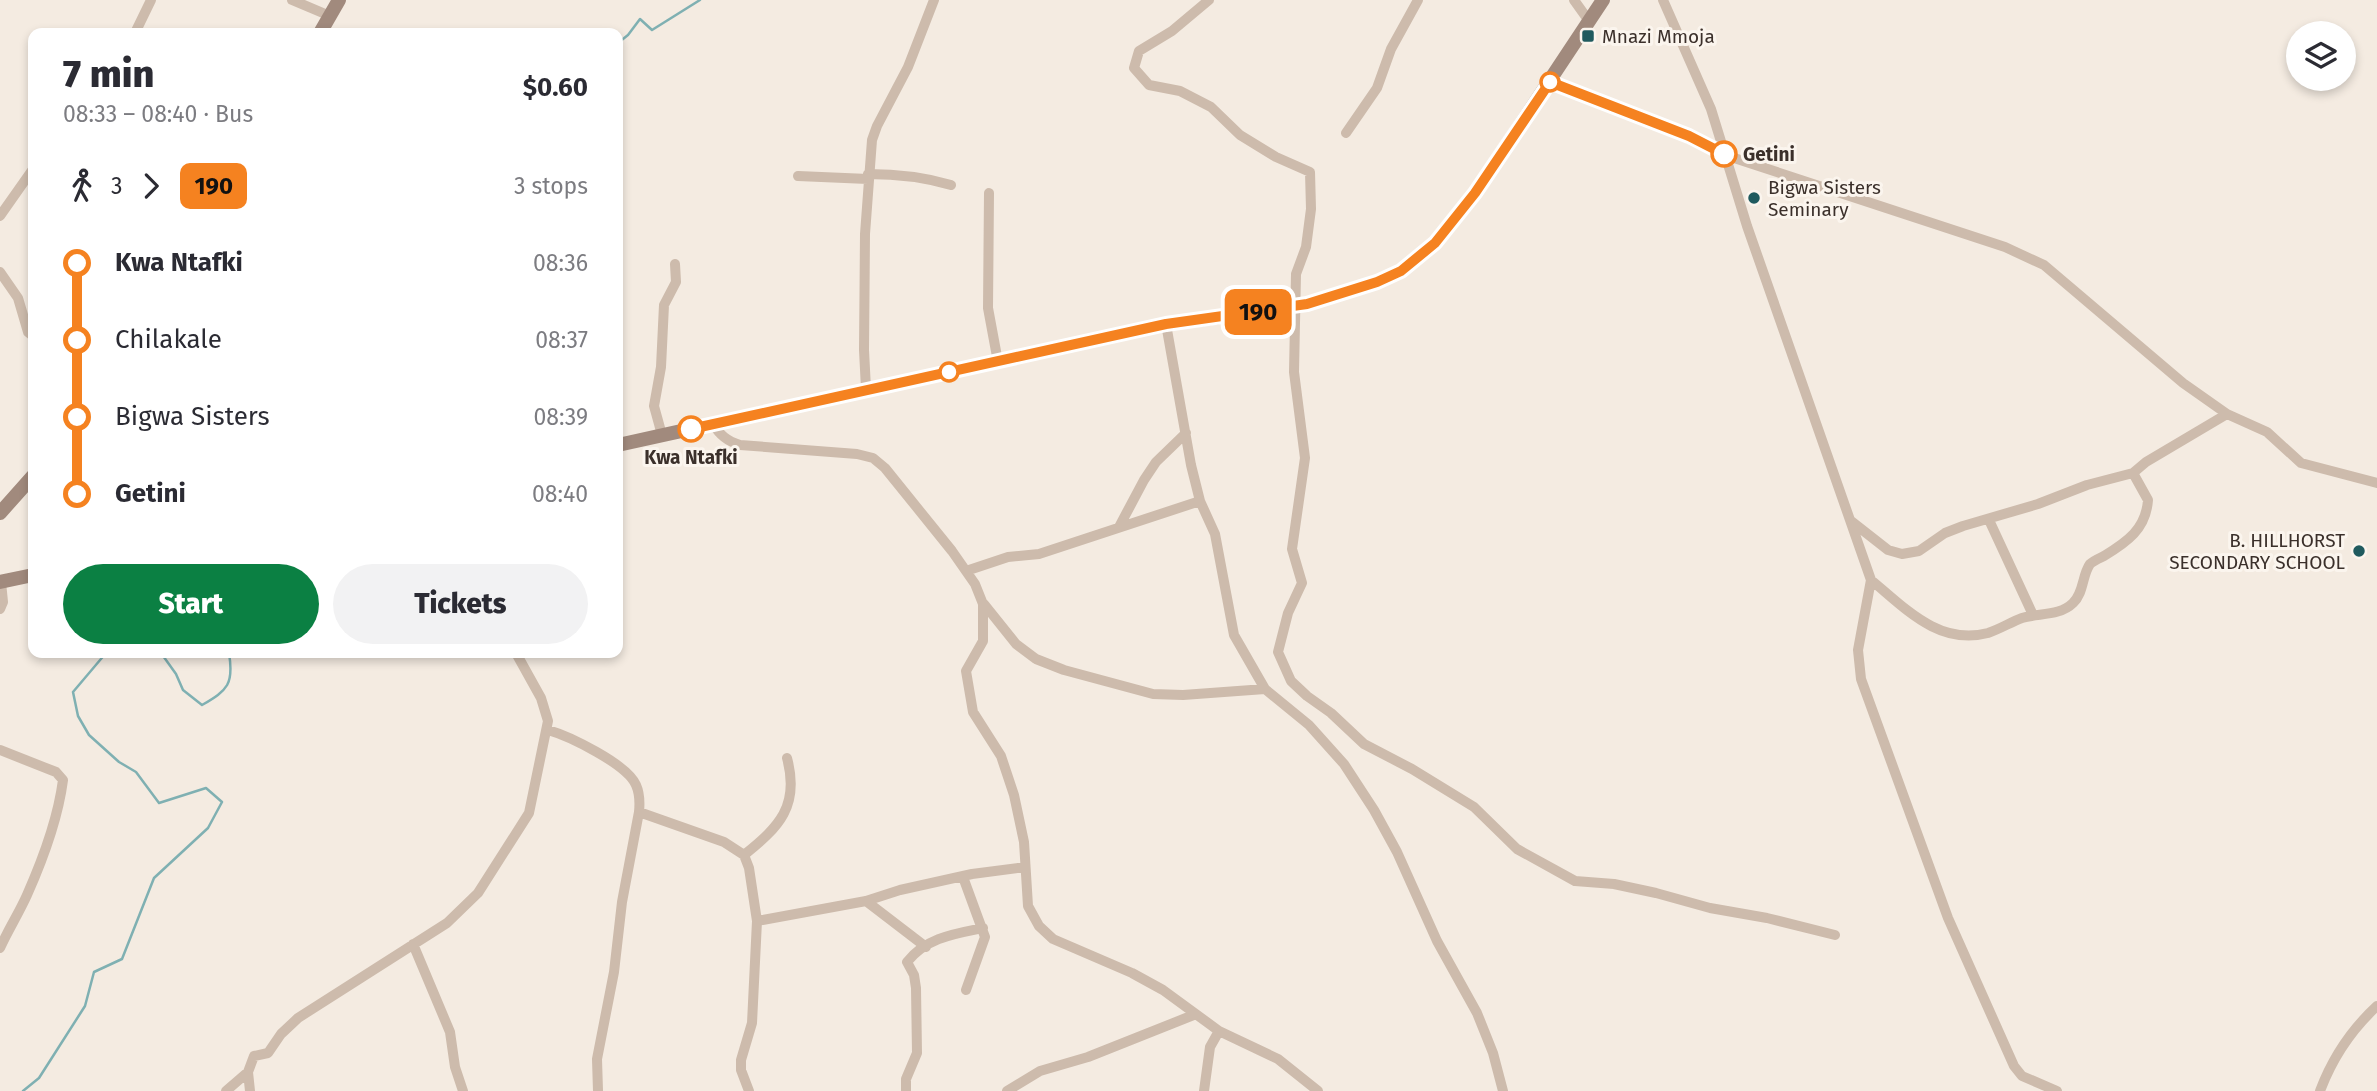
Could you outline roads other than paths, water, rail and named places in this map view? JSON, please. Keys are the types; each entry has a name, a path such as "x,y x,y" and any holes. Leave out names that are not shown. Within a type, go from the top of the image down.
{"street":[{"path":"137,28 151,0"},
{"path":"292,0 330,16"},
{"path":"323,28 339,0"},
{"path":"866,389 864,340 868,176 872,140 877,125 908,67 934,0"},
{"path":"1209,0 1172,31 1139,51 1134,68 1149,85 1180,91 1211,107 1240,135 1276,157 1310,172 1311,209 1306,247 1296,274 1294,372 1305,458 1292,549 1302,583 1288,613 1278,652 1291,681 1364,744 1412,769 1474,807 1517,849 1575,881 1614,884 1656,892 1710,908 1767,918 1835,935"},
{"path":"1346,132 1377,88 1397,37 1419,0"},
{"path":"1574,0 1589,21"},
{"path":"623,444 1166,324 1307,304 1377,282 1401,271 1426,251 1475,193 1603,0"},
{"path":"1663,0 1711,109 1747,226 1871,580 1858,650 1861,679 1870,704 1948,918 2014,1066 2022,1076 2057,1091"},
{"path":"1550,82 1689,136 1725,155 2005,247 2044,265 2183,383 2227,414 2267,432 2301,463 2377,483"},
{"path":"798,177 887,174 932,179 951,185"},
{"path":"0,216 28,176"},
{"path":"989,193 988,308 998,362"},
{"path":"662,435 654,406 661,368 664,305 676,282 675,264"},
{"path":"0,272 18,298 28,332"},
{"path":"1166,324 1200,501 1215,534 1234,635 1265,690 1309,725 1344,764 1374,810 1397,852 1437,941 1477,1013 1496,1063 1503,1091"},
{"path":"1851,522 1888,550 1902,554 1919,551 1945,533 2087,485 2133,473 2146,462 2227,414"},
{"path":"713,424 721,435 740,445 857,454 873,458 885,468 966,570 983,604 1016,644 1036,659 1064,670 1153,694 1265,690"},
{"path":"1119,527 1156,462 1186,433"},
{"path":"1871,580 1915,617 1931,628 1949,634 1971,636 1989,632 2021,618 2063,610 2072,605 2083,587 2089,565 2134,536 2143,521 2148,500 2133,473"},
{"path":"0,513 28,482"},
{"path":"966,570 1008,557 1039,554 1200,501"},
{"path":"1989,520 2034,615"},
{"path":"0,609 3,602 0,580 28,576"},
{"path":"983,604 983,642 966,671 973,712 1001,757 1014,795 1024,842 1028,906 1044,932 1163,990 1219,1031 1278,1059 1318,1091"},
{"path":"250,1091 248,1072 254,1056 268,1053 281,1034 298,1018 447,923 478,893 529,813 548,730 546,708 519,658"},
{"path":"548,730 562,734 628,773 636,783 640,798 622,902 614,972 597,1059 598,1091"},
{"path":"0,750 56,772 63,780 58,808 40,864 0,948"},
{"path":"744,855 774,830 786,809 793,785 787,758"},
{"path":"639,812 724,842 744,855 749,868 757,921 752,1023 741,1060 741,1070 749,1091"},
{"path":"757,921 866,901 901,890 962,877 1025,867"},
{"path":"962,877 985,937 966,989"},
{"path":"866,901 926,947"},
{"path":"906,1091 906,1079 917,1053 916,988 914,975 907,962 916,950 926,947 933,940 982,928"},
{"path":"413,944 450,1032 463,1091"},
{"path":"2320,1091 2331,1065 2356,1028 2377,1006"},
{"path":"1007,1091 1041,1071 1088,1057 1196,1014"},
{"path":"1204,1091 1210,1047 1219,1031"},
{"path":"226,1091 248,1072"}],"waterway":[{"path":"623,39 640,19 652,30 700,0"},
{"path":"23,1091 39,1078 85,1006 94,972 122,959 154,878 208,828 222,802 206,788 159,803 136,772 119,762 89,735 78,716 73,692 102,658"},
{"path":"165,658 183,690 202,705 218,695 227,685 231,672 230,658"}],"place":[{"name":"Mnazi Mmoja","path":"1588,36"},
{"name":"Getini","path":"1724,154"},
{"name":"Bigwa Sisters Seminary","path":"1754,198"},
{"name":"Kwa Ntafki","path":"691,429"},
{"name":"B. HILLHORST SECONDARY SCHOOL","path":"2359,551"}]}
